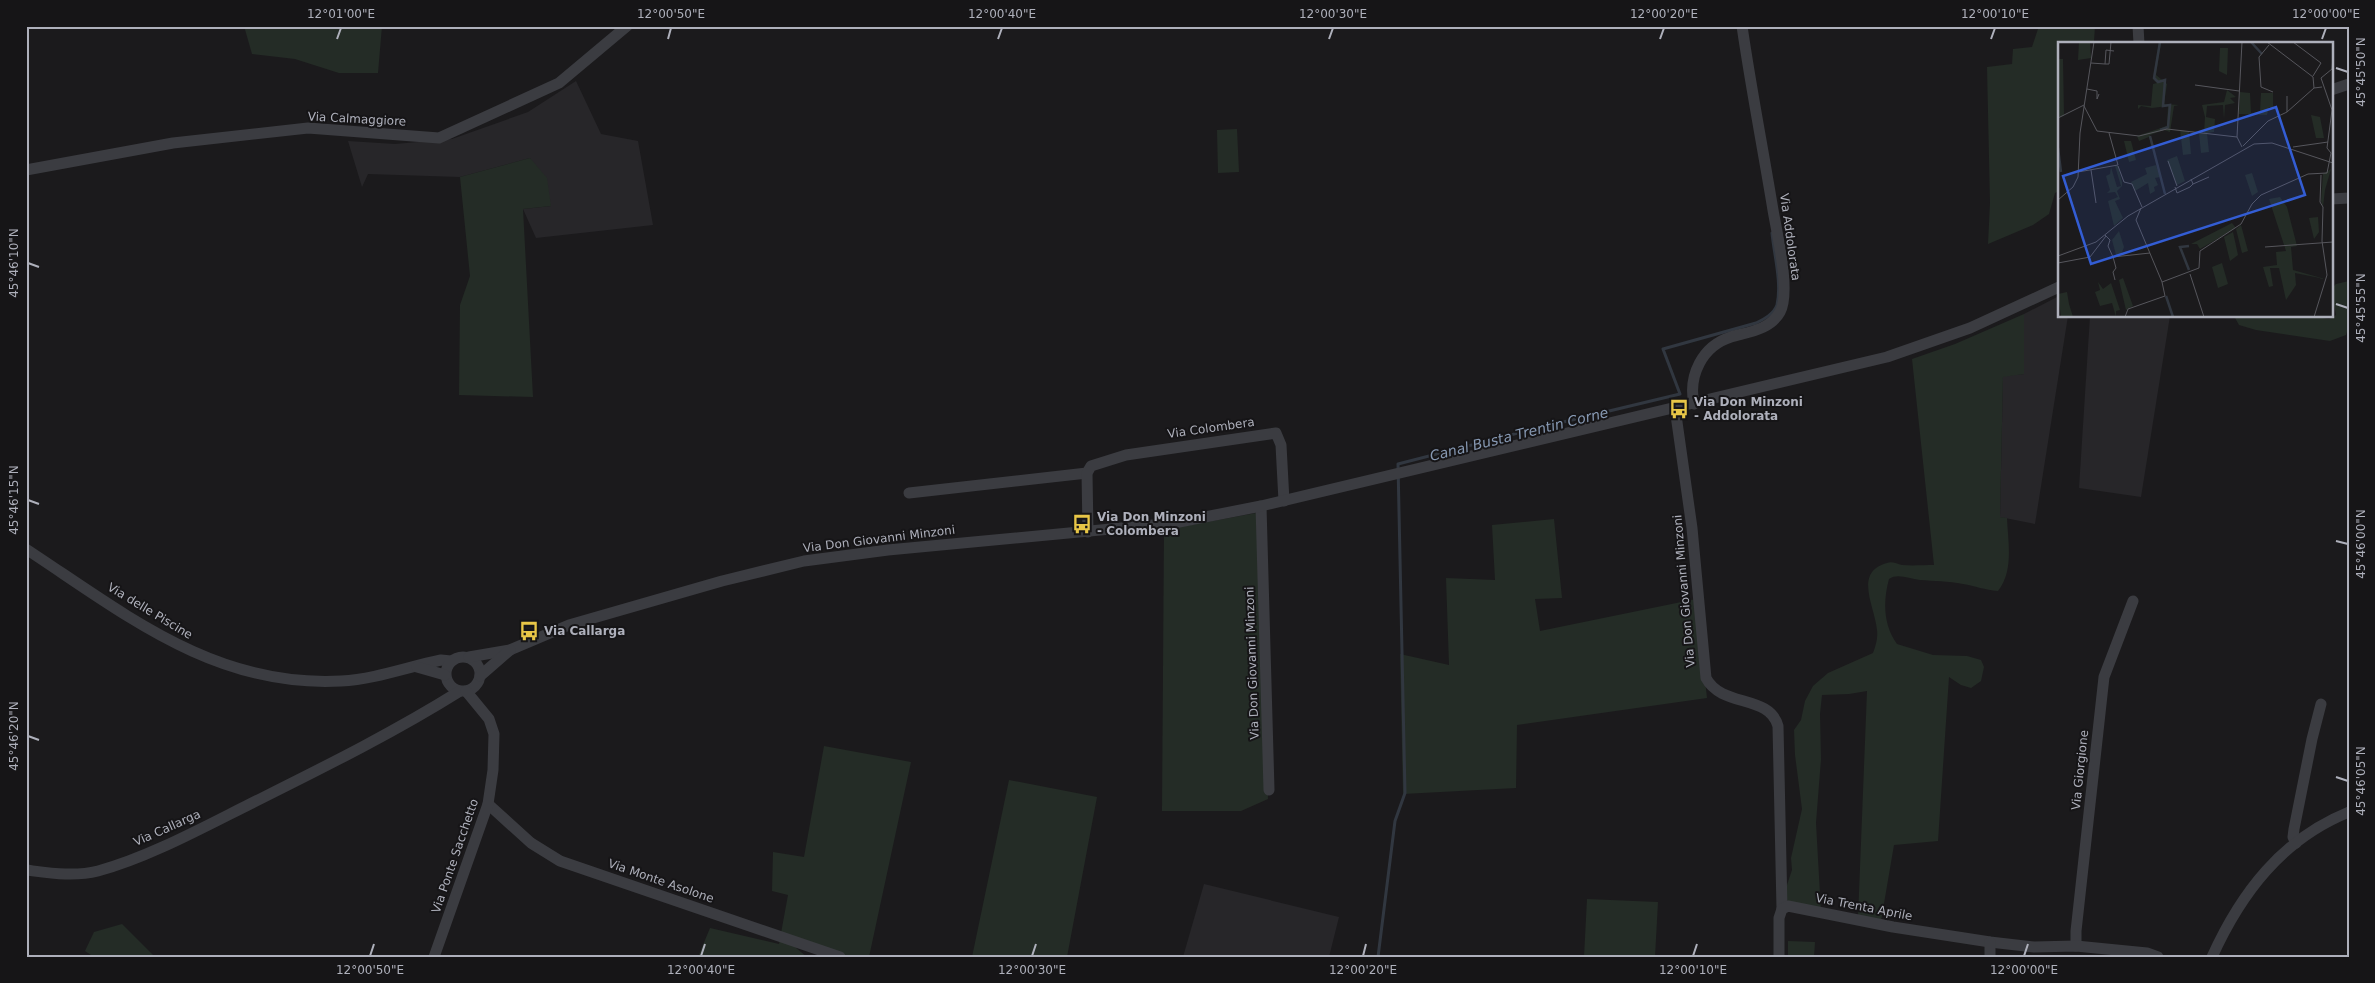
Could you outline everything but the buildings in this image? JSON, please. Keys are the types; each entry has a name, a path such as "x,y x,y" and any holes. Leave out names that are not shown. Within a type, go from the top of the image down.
{"street":[{"name":"Via Calmaggiore","path":"26,170 173,143 308,128 439,138 559,83 627,26"},
{"name":"Via Addolorata","path":"1694,404 1692,380 1701,359 1718,344 1729,338 1750,333 1769,325 1780,312 1783,296 1780,251 1742,26"},
{"path":"2138,26 2139,42"},
{"path":"2332,90 2349,84"},
{"path":"2332,199 2349,198"},
{"name":"Via Don Giovanni Minzoni","path":"510,650 569,625 778,566 879,552 1174,523 1284,501 1878,359 1916,348 1970,328 2058,287"},
{"name":"Via Don Giovanni Minzoni","path":"1675,408 1692,528 1706,678 1711,687 1720,694 1768,710 1776,717 1778,726 1782,909"},
{"name":"Via Colombera","path":"909,493 1087,473 1091,466 1126,455 1276,433 1281,445 1284,501"},
{"path":"1087,473 1088,532"},
{"name":"Via Don Giovanni Minzoni","path":"1261,506 1269,790"},
{"name":"Via delle Piscine","path":"26,549 174,644 236,669 289,679 340,681 385,676 441,660 451,661 456,657 469,657 510,650"},
{"name":"Via Giorgione","path":"2076,946 2104,677 2133,601"},
{"path":"417,667 447,679 466,690 510,650"},
{"path":"469,657 478,665 480,676"},
{"path":"441,702 451,661"},
{"name":"Via Callarga","path":"26,870 81,874 98,871 124,862 192,833 368,746 441,702 466,690"},
{"name":"Via Ponte Sacchetto","path":"434,957 488,804 493,770 494,734 489,719 466,690"},
{"path":"2296,843 2293,837 2294,829 2312,738 2322,704"},
{"name":"Via Monte Asolone","path":"488,804 531,843 560,861 840,957"},
{"path":"2212,957 2231,918 2263,873 2296,843 2349,812"},
{"name":"Via Trenta Aprile","path":"1782,909 1788,906 1893,927 1990,942 2034,947 2076,946 2147,953 2158,957"},
{"path":"1778,957 1779,918 1782,909"},
{"path":"1990,942 1990,957"}],"shaded area":[{"path":"244,26 382,26 378,73 339,73 295,59 252,54"},
{"path":"2039,26 2095,26 2093,42 2058,42 2058,192 2055,193 2049,214 2033,225 1988,244 1990,203 1987,67 2012,64 2013,49 2032,47"},
{"path":"576,81 601,134 638,141 653,225 536,238 523,209 551,206 530,158 460,177 368,174 362,187 348,141 395,144 452,139 528,112"},
{"path":"1237,129 1239,172 1218,173 1217,130"},
{"path":"530,158 547,178 551,206 523,209 533,397 459,395 460,305 470,276 460,177"},
{"path":"2349,281 2349,325 2346,335 2330,341 2256,330 2239,325 2235,318 2332,318 2336,315 2332,288 2336,284"},
{"path":"2058,297 2058,318 2068,318 2035,524 2000,517 2003,376 2024,374 2024,314"},
{"path":"2024,314 2024,374 2003,377 2000,517 2007,518 2009,556 2003,583 1998,591 1957,583 1896,576 1889,579 1887,587 1885,604 1887,621 1892,637 1897,644 1933,655 1967,656 1981,660 1984,667 1981,681 1971,688 1961,685 1949,677 1938,841 1894,845 1881,921 1858,918 1867,691 1822,695 1820,714 1821,759 1816,823 1821,912 1781,903 1792,870 1791,858 1802,809 1795,755 1794,730 1801,720 1805,701 1813,686 1828,673 1873,653 1877,633 1868,582 1871,574 1877,568 1891,562 1902,565 1934,565 1912,359 1955,344"},
{"path":"2090,318 2170,318 2141,497 2079,488"},
{"path":"1256,513 1264,658 1268,799 1241,811 1162,811 1164,530"},
{"path":"1554,519 1562,598 1535,599 1540,631 1696,599 1707,698 1517,725 1516,788 1403,794 1400,654 1449,665 1446,578 1495,580 1492,525"},
{"path":"824,746 911,762 869,957 830,957 795,947 807,957 698,957 710,928 779,944 788,895 772,891 773,852 804,857"},
{"path":"1009,780 1097,797 1067,957 972,957"},
{"path":"1204,884 1339,917 1329,957 1183,957"},
{"path":"1587,899 1658,902 1655,957 1584,957"},
{"path":"122,924 155,957 94,957 85,951 94,932"},
{"path":"1788,941 1815,942 1814,957 1788,957"}],"waterway":[{"name":"Canal Busta Trentin Corne","path":"1378,957 1395,821 1405,793 1398,464 1680,394 1663,349 1756,323 1768,316 1776,308 1779,287 1772,233"}],"place":[{"name":"Via Don Minzoni - Addolorata","path":"1679,409"},
{"name":"Via Don Minzoni - Colombera","path":"1082,524"},
{"name":"Via Callarga","path":"529,631"}]}
